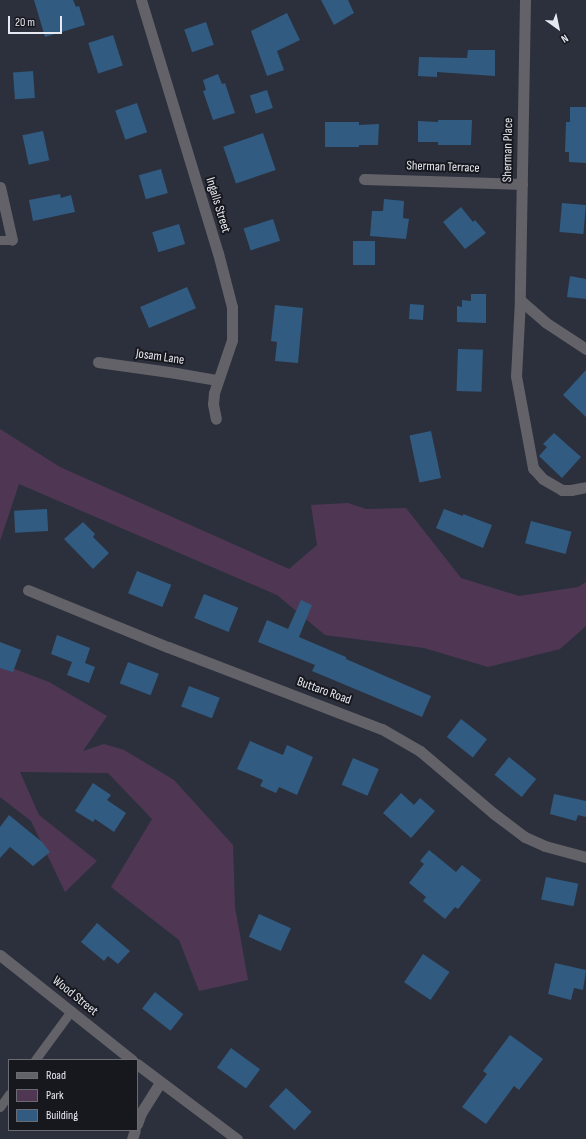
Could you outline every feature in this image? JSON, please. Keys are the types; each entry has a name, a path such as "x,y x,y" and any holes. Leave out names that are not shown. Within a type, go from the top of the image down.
{"street":[{"name":"Ingalls Street","path":"141,0 218,254 232,307 232,340 217,380 213,404 216,419"},
{"name":"Sherman Place","path":"525,0 520,300 516,376 526,426 530,462 539,476 554,487 571,490 586,487"},
{"name":"Sherman Terrace","path":"364,179 522,184"},
{"path":"0,187 12,240"},
{"path":"520,300 545,322 586,349"},
{"name":"Josam Lane","path":"98,362 217,380"},
{"name":"Buttaro Road","path":"28,590 168,647 388,732 420,751 493,813 522,835 545,846 586,857"},
{"name":"Wood Street","path":"0,955 131,1059"},
{"path":"138,1065 160,1083 237,1139"},
{"path":"138,1121 141,1113 160,1083"}],"lane":[{"path":"0,240 12,240"},
{"path":"36,1059 71,1010"},
{"path":"0,1107 8,1095"}],"green space":[{"path":"0,429 60,467 289,569 317,545 311,505 348,503 366,509 406,508 461,578 519,596 578,587 586,582 586,626 560,649 488,667 424,648 325,635 277,595 19,484 0,541"},
{"path":"0,656 12,668 49,682 107,716 83,751 104,744 124,750 174,780 233,845 235,907 248,980 199,991 179,940 111,887 152,819 108,773 20,772 39,815 97,861 65,892 31,821 0,797"}],"building":[{"path":"34,0 73,0 76,7 79,6 85,25 45,37"},
{"path":"321,0 348,0 354,13 334,25"},
{"path":"287,13 300,40 277,51 284,70 267,76 251,31"},
{"path":"206,22 214,45 192,52 184,29"},
{"path":"113,35 123,65 98,73 88,43"},
{"path":"468,50 495,50 495,76 437,72 437,77 418,76 419,57 467,58"},
{"path":"33,71 35,98 15,99 13,72"},
{"path":"218,74 222,84 225,83 235,113 213,120 203,91 206,90 203,80"},
{"path":"267,90 273,108 256,114 250,96"},
{"path":"137,103 147,132 125,140 115,110"},
{"path":"570,107 586,107 586,163 569,162 569,152 565,152 566,122 570,122"},
{"path":"438,120 472,120 471,145 438,145 438,142 418,142 418,121 438,122"},
{"path":"325,122 359,122 359,125 379,124 378,145 359,145 359,147 325,147"},
{"path":"43,131 49,160 29,165 22,135"},
{"path":"263,133 276,170 236,184 223,147"},
{"path":"161,169 168,193 146,199 139,175"},
{"path":"60,194 61,198 71,195 75,212 33,221 29,200"},
{"path":"384,199 404,201 403,218 409,219 406,239 370,236 372,211 383,211"},
{"path":"562,203 586,205 583,234 559,232"},
{"path":"461,207 473,222 475,220 486,233 465,249 443,222"},
{"path":"273,219 280,241 251,250 244,229"},
{"path":"179,224 185,244 158,252 152,232"},
{"path":"353,241 375,241 375,265 353,265"},
{"path":"570,276 586,279 586,299 567,297"},
{"path":"187,287 196,308 149,328 140,307"},
{"path":"471,294 486,294 486,323 457,322 457,306 462,307 462,300 471,301"},
{"path":"410,304 424,305 423,320 409,319"},
{"path":"275,305 303,308 298,363 275,361 277,342 271,341"},
{"path":"458,349 483,350 482,392 457,391"},
{"path":"586,370 586,417 563,395"},
{"path":"431,431 441,478 419,483 409,436"},
{"path":"554,433 581,457 562,478 539,456 547,447 543,444"},
{"path":"47,509 48,531 15,533 14,511"},
{"path":"444,509 463,516 463,514 492,525 483,548 436,528"},
{"path":"531,521 572,532 566,554 525,543"},
{"path":"83,522 95,534 93,537 109,553 93,569 64,539"},
{"path":"137,571 171,585 162,607 128,593"},
{"path":"204,594 238,608 229,632 194,618"},
{"path":"301,600 312,605 299,637 431,696 422,717 312,671 315,665 258,642 267,620 288,629"},
{"path":"57,635 90,648 85,663 95,667 89,683 67,675 72,662 51,654"},
{"path":"0,642 21,650 13,672 0,668"},
{"path":"128,662 159,674 151,695 120,683"},
{"path":"189,686 220,698 212,718 181,707"},
{"path":"461,719 487,739 473,757 447,737"},
{"path":"250,741 283,755 287,745 313,757 297,795 279,787 276,793 260,786 263,780 237,769"},
{"path":"509,757 536,779 522,797 495,775"},
{"path":"353,758 379,769 367,796 342,785"},
{"path":"93,783 111,795 107,800 126,813 114,832 95,819 93,822 75,811"},
{"path":"401,793 414,805 420,798 435,811 411,838 383,813"},
{"path":"554,794 586,801 586,817 578,815 576,821 550,814"},
{"path":"9,815 42,842 50,852 33,866 10,847 0,858 0,827"},
{"path":"429,850 456,872 462,865 481,880 458,909 455,907 445,919 423,901 426,897 409,883 424,864 420,861"},
{"path":"546,877 578,884 573,906 541,899"},
{"path":"259,914 291,928 281,951 249,937"},
{"path":"97,923 130,951 118,964 108,956 104,961 81,942"},
{"path":"423,954 450,972 431,1000 404,982"},
{"path":"555,963 586,970 583,990 574,988 571,1000 548,994"},
{"path":"155,992 183,1014 170,1031 142,1009"},
{"path":"510,1035 543,1059 519,1090 514,1086 486,1124 462,1107 487,1074 483,1071"},
{"path":"231,1048 260,1069 246,1089 217,1067"},
{"path":"286,1088 312,1112 295,1130 269,1106"}]}
